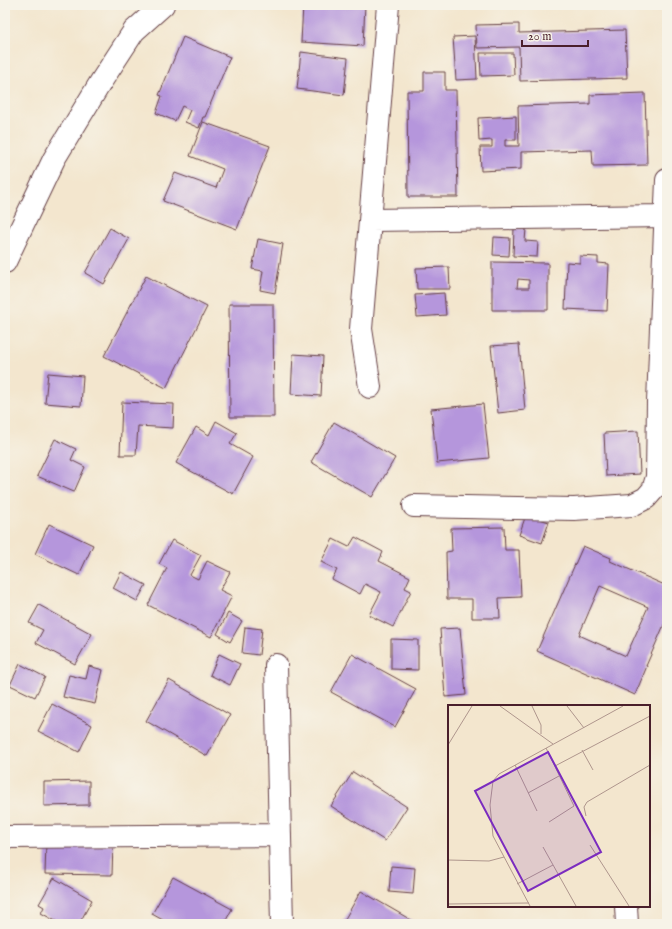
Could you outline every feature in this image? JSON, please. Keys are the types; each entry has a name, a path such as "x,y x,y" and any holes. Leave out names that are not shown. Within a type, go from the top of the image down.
{"street":[{"path":"5,262 54,160 102,80 134,31 163,5"},
{"path":"370,388 361,329 388,5"},
{"path":"414,506 574,509 632,505 646,498 650,494 658,477 658,402 667,180"},
{"path":"371,220 665,216"},
{"path":"276,665 282,924"},
{"path":"5,837 280,835"},
{"path":"626,907 627,924"}],"building":[{"path":"303,5 365,5 363,46 301,42"},
{"path":"519,24 519,33 625,30 627,78 520,81 519,47 477,48 476,25"},
{"path":"475,36 477,79 456,80 453,37"},
{"path":"183,37 230,57 199,128 185,122 190,110 182,106 175,121 156,113 162,96 159,95"},
{"path":"301,52 348,58 344,95 297,89"},
{"path":"480,53 513,53 514,75 481,76"},
{"path":"424,72 445,72 445,90 456,90 458,197 408,197 407,91 424,91"},
{"path":"645,93 647,165 593,166 592,150 521,152 521,169 481,171 480,147 492,147 492,140 479,141 478,118 516,116 516,140 505,140 505,146 519,146 518,106 590,104 590,95"},
{"path":"203,122 270,146 237,229 163,201 175,173 216,188 223,169 190,156"},
{"path":"110,228 129,239 104,284 85,273"},
{"path":"514,228 526,229 525,241 538,242 537,257 513,256"},
{"path":"494,237 510,238 509,256 493,255"},
{"path":"258,239 283,244 275,293 260,290 263,271 252,269"},
{"path":"580,256 598,257 598,263 609,264 607,311 565,309 567,262 580,263"},
{"path":"492,262 548,263 548,310 492,310","holes":["518,279 529,280 529,288 517,288"]},
{"path":"449,267 450,289 417,289 416,268"},
{"path":"146,276 207,307 166,388 104,356"},
{"path":"444,293 446,315 417,317 415,295"},
{"path":"229,304 273,304 274,417 230,417"},
{"path":"519,344 525,410 498,413 491,346"},
{"path":"293,354 323,356 321,396 291,394"},
{"path":"48,373 83,376 81,406 45,403"},
{"path":"122,402 174,404 173,428 138,426 136,455 120,455"},
{"path":"483,404 489,458 437,463 431,409"},
{"path":"216,421 237,433 230,444 253,457 233,494 176,463 196,427 209,435"},
{"path":"334,422 395,458 372,497 311,462"},
{"path":"638,431 640,474 606,476 604,433"},
{"path":"55,439 76,449 71,460 85,467 74,492 37,476"},
{"path":"526,515 549,522 542,543 519,535"},
{"path":"49,524 93,545 79,575 35,554"},
{"path":"504,527 505,550 519,550 521,597 499,598 500,618 472,618 472,599 447,599 446,552 452,551 451,528"},
{"path":"355,537 383,552 379,561 410,577 405,588 411,591 393,627 369,615 381,592 365,584 360,594 332,579 337,570 321,562 333,539 349,547"},
{"path":"172,540 201,555 190,575 198,579 207,561 230,572 220,590 232,596 211,637 148,605 167,568 159,564"},
{"path":"583,546 611,558 610,561 667,586 667,618 635,695 537,651","holes":["600,586 648,607 626,656 579,635"]},
{"path":"121,572 146,585 137,601 113,588"},
{"path":"39,605 92,634 75,664 36,643 43,630 29,623"},
{"path":"228,613 242,621 230,642 217,634"},
{"path":"245,627 262,629 259,655 242,653"},
{"path":"460,628 466,695 445,697 440,629"},
{"path":"391,639 418,640 418,670 391,669"},
{"path":"219,654 240,664 230,685 210,675"},
{"path":"352,654 416,689 395,727 331,692"},
{"path":"20,664 45,677 35,697 10,685"},
{"path":"89,666 103,670 95,704 63,697 69,675 86,679"},
{"path":"169,680 230,715 207,756 146,721"},
{"path":"52,704 92,725 79,752 38,731"},
{"path":"353,772 407,807 385,841 331,806"},
{"path":"89,781 89,805 44,806 44,782"},
{"path":"46,843 113,844 112,875 45,874"},
{"path":"391,866 415,868 413,894 389,892"},
{"path":"173,877 232,909 224,924 170,924 152,914"},
{"path":"54,878 92,900 79,924 61,924 41,913 44,907 39,904"},
{"path":"361,891 418,924 342,924"}]}
